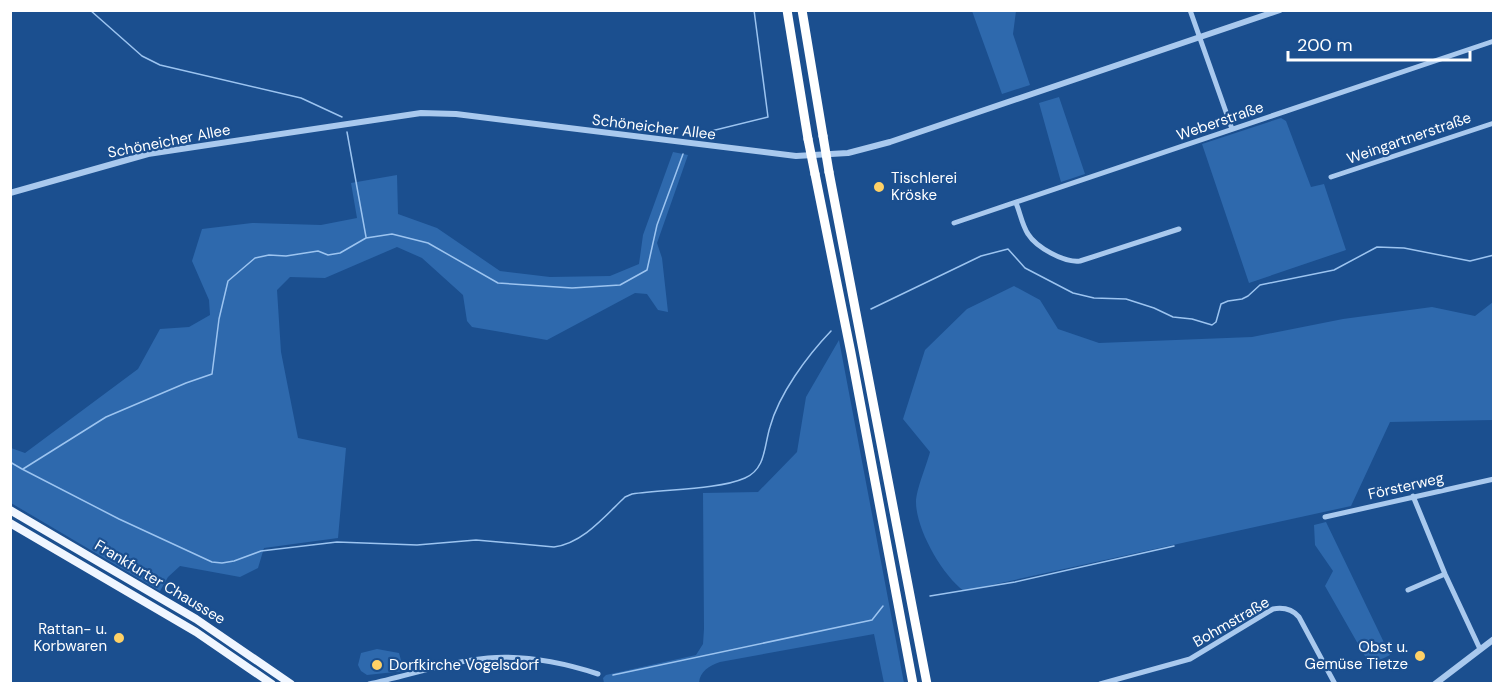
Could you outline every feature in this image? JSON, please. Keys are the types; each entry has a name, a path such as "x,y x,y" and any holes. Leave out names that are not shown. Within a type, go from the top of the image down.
{"highway":[{"path":"787,10 808,139 913,684"},
{"path":"802,10 829,172 927,684"}],"main road":[{"name":"Frankfurter Chaussee","path":"10,510 187,613 291,684"},
{"name":"Frankfurter Chaussee","path":"10,523 196,632 272,684"}],"street":[{"path":"1190,10 1232,129"},
{"name":"Schöneicher Allee","path":"10,193 148,154 421,113 467,115 790,156 833,155 890,142 1280,10"},
{"name":"Weberstraße","path":"954,223 1494,41"},
{"name":"Weingartnerstraße","path":"1331,177 1494,123"},
{"path":"1016,202 1030,236 1058,257 1072,262 1179,229"},
{"name":"Försterweg","path":"1325,517 1494,479"},
{"path":"1413,496 1445,574 1480,649"},
{"path":"1408,590 1445,574"},
{"name":"Bohmstraße","path":"1100,684 1190,659 1273,609 1279,608 1293,611 1299,617 1335,684"},
{"path":"1435,684 1494,639"},
{"path":"369,684 488,658 531,660 583,669 598,674"}],"shaded area":[{"path":"972,11 1016,11 1013,34 1030,85 1002,94"},
{"path":"1059,97 1085,174 1061,182 1039,103"},
{"path":"1281,118 1286,121 1311,187 1324,184 1346,250 1249,283 1202,144"},
{"path":"673,152 688,155 657,243 662,258 668,312 658,310 647,294 635,293 547,340 472,327 467,321 463,295 422,258 397,247 325,278 290,277 277,290 281,352 298,438 346,448 338,538 264,548 258,568 240,577 180,566 168,577 160,591 11,503 11,448 25,453 138,369 160,329 189,327 210,315 209,300 192,261 202,229 252,223 321,225 357,218 351,183 397,175 398,214 437,228 500,271 550,277 610,276 639,264 643,235"},
{"path":"1014,286 1040,300 1058,329 1099,343 1252,337 1343,319 1432,307 1475,316 1493,302 1493,420 1390,422 1351,506 964,591 939,563 920,525 916,497 930,452 903,419 925,350 967,309"},
{"path":"839,340 904,683 884,683 874,634 720,662 712,665 701,675 699,683 604,683 603,678 606,675 696,655 703,644 704,629 703,493 758,492 797,452 806,397"},
{"path":"1326,522 1390,655 1370,665 1325,586 1333,571 1315,545 1314,525"},
{"path":"377,649 399,653 404,671 367,675 361,671 358,665 361,653"}],"waterway":[{"path":"90,10 142,56 160,65 301,98 342,117"},
{"path":"695,135 768,117 754,10"},
{"path":"347,132 366,237"},
{"path":"23,469 106,417 212,374 219,319 228,281 255,258 318,251 328,255 340,253 366,238 392,234 428,243 498,283 572,288 620,285 647,270 657,225 683,154"},
{"path":"871,309 981,256 1008,249 1025,268 1073,293 1094,298 1126,299 1173,317 1192,319 1212,325 1216,322 1221,304 1242,299 1260,285 1334,270 1377,247 1404,248 1470,261 1494,255"},
{"path":"10,462 119,519 212,562 234,561 261,551 337,542 417,545 476,540 554,547 565,545 584,535 625,497 632,494 720,485 752,474 761,463 774,414 787,389 831,331"},
{"path":"930,596 1015,582 1174,546"},
{"path":"613,675 872,620 883,606"}],"place":[{"name":"Tischlerei Kröske","path":"879,187"},
{"name":"Rattan- u. Korbwaren","path":"119,638"},
{"name":"Obst u. Gemüse Tietze","path":"1420,656"},
{"name":"Dorfkirche Vogelsdorf","path":"377,665"}]}
